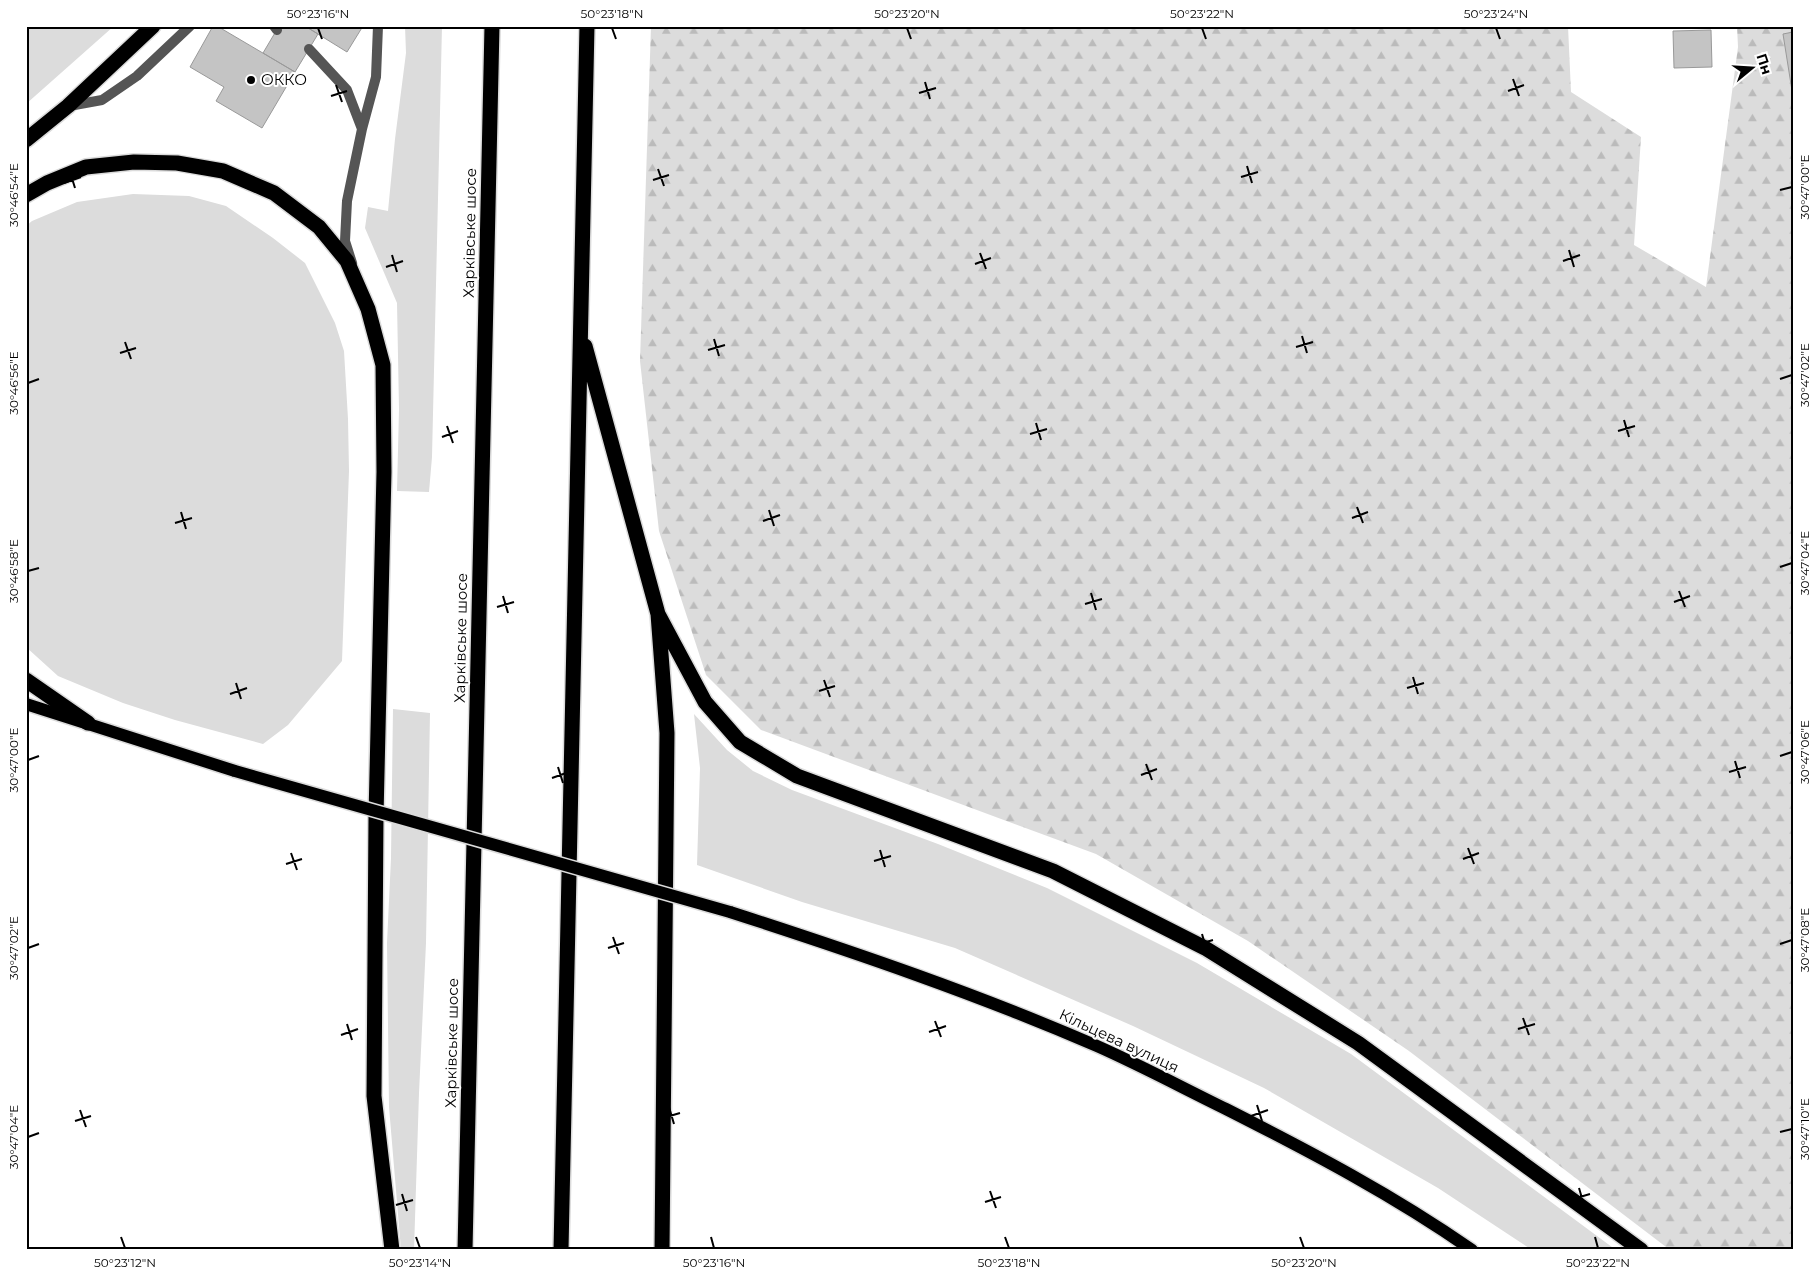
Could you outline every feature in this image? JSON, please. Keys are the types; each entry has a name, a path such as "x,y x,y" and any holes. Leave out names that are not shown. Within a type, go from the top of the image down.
{"highway":[{"path":"26,140 68,106 153,26"},
{"name":"Харківське шосе","path":"466,1250 492,26"},
{"path":"560,1250 587,26"},
{"path":"26,195 47,183 86,167 134,162 177,163 223,171 274,193 319,227 347,261 368,309 383,364 384,472 376,816 374,1096 392,1250"},
{"path":"581,330 658,614 667,733 662,1250"},
{"path":"658,614 705,702 740,742 797,776 1053,871 1205,948 1358,1043 1641,1250"},
{"path":"26,680 88,723"}],"main road":[{"name":"Кільцева вулиця","path":"26,704 235,770 730,912 878,960 1001,1006 1098,1046 1279,1136 1376,1187 1472,1250"}],"lane":[{"path":"68,106 102,100 137,76 190,26"},
{"path":"359,289 345,241 347,201 362,130 376,77 378,26"},
{"path":"309,49 347,90 362,130"}],"green space":[{"path":"26,26 114,26 26,104"},
{"path":"405,26 442,26 432,457 429,492 397,491 399,409 397,303 365,228 368,207 388,211 406,53"},
{"path":"651,26 1568,26 1571,92 1641,137 1634,245 1706,287 1738,47 1737,26 1793,26 1793,1250 1670,1250 1409,1051 1248,941 1096,854 761,730 706,675 659,531 640,361"},
{"path":"133,194 189,196 226,206 273,238 305,263 335,323 344,351 349,471 342,661 288,725 263,744 175,720 123,703 58,676 26,647 26,226 32,221 77,202"},
{"path":"393,709 430,713 426,943 414,1250 401,1250 389,1107 387,943 391,858"},
{"path":"694,714 727,750 753,771 792,790 938,844 1047,888 1197,963 1351,1054 1616,1250 1532,1250 1438,1188 1264,1088 1133,1026 955,948 802,902 697,865 700,768"}],"building":[{"name":"ОККО","path":"213,26 217,26 295,72 262,128 216,101 224,87 190,67"},
{"path":"279,26 305,26 318,34 295,72 263,53"},
{"path":"305,26 363,26 347,52"},
{"path":"1711,30 1712,67 1674,68 1673,31"},
{"path":"1793,32 1793,97 1783,34"}],"place":[{"name":"ОККО","path":"251,80"}]}
